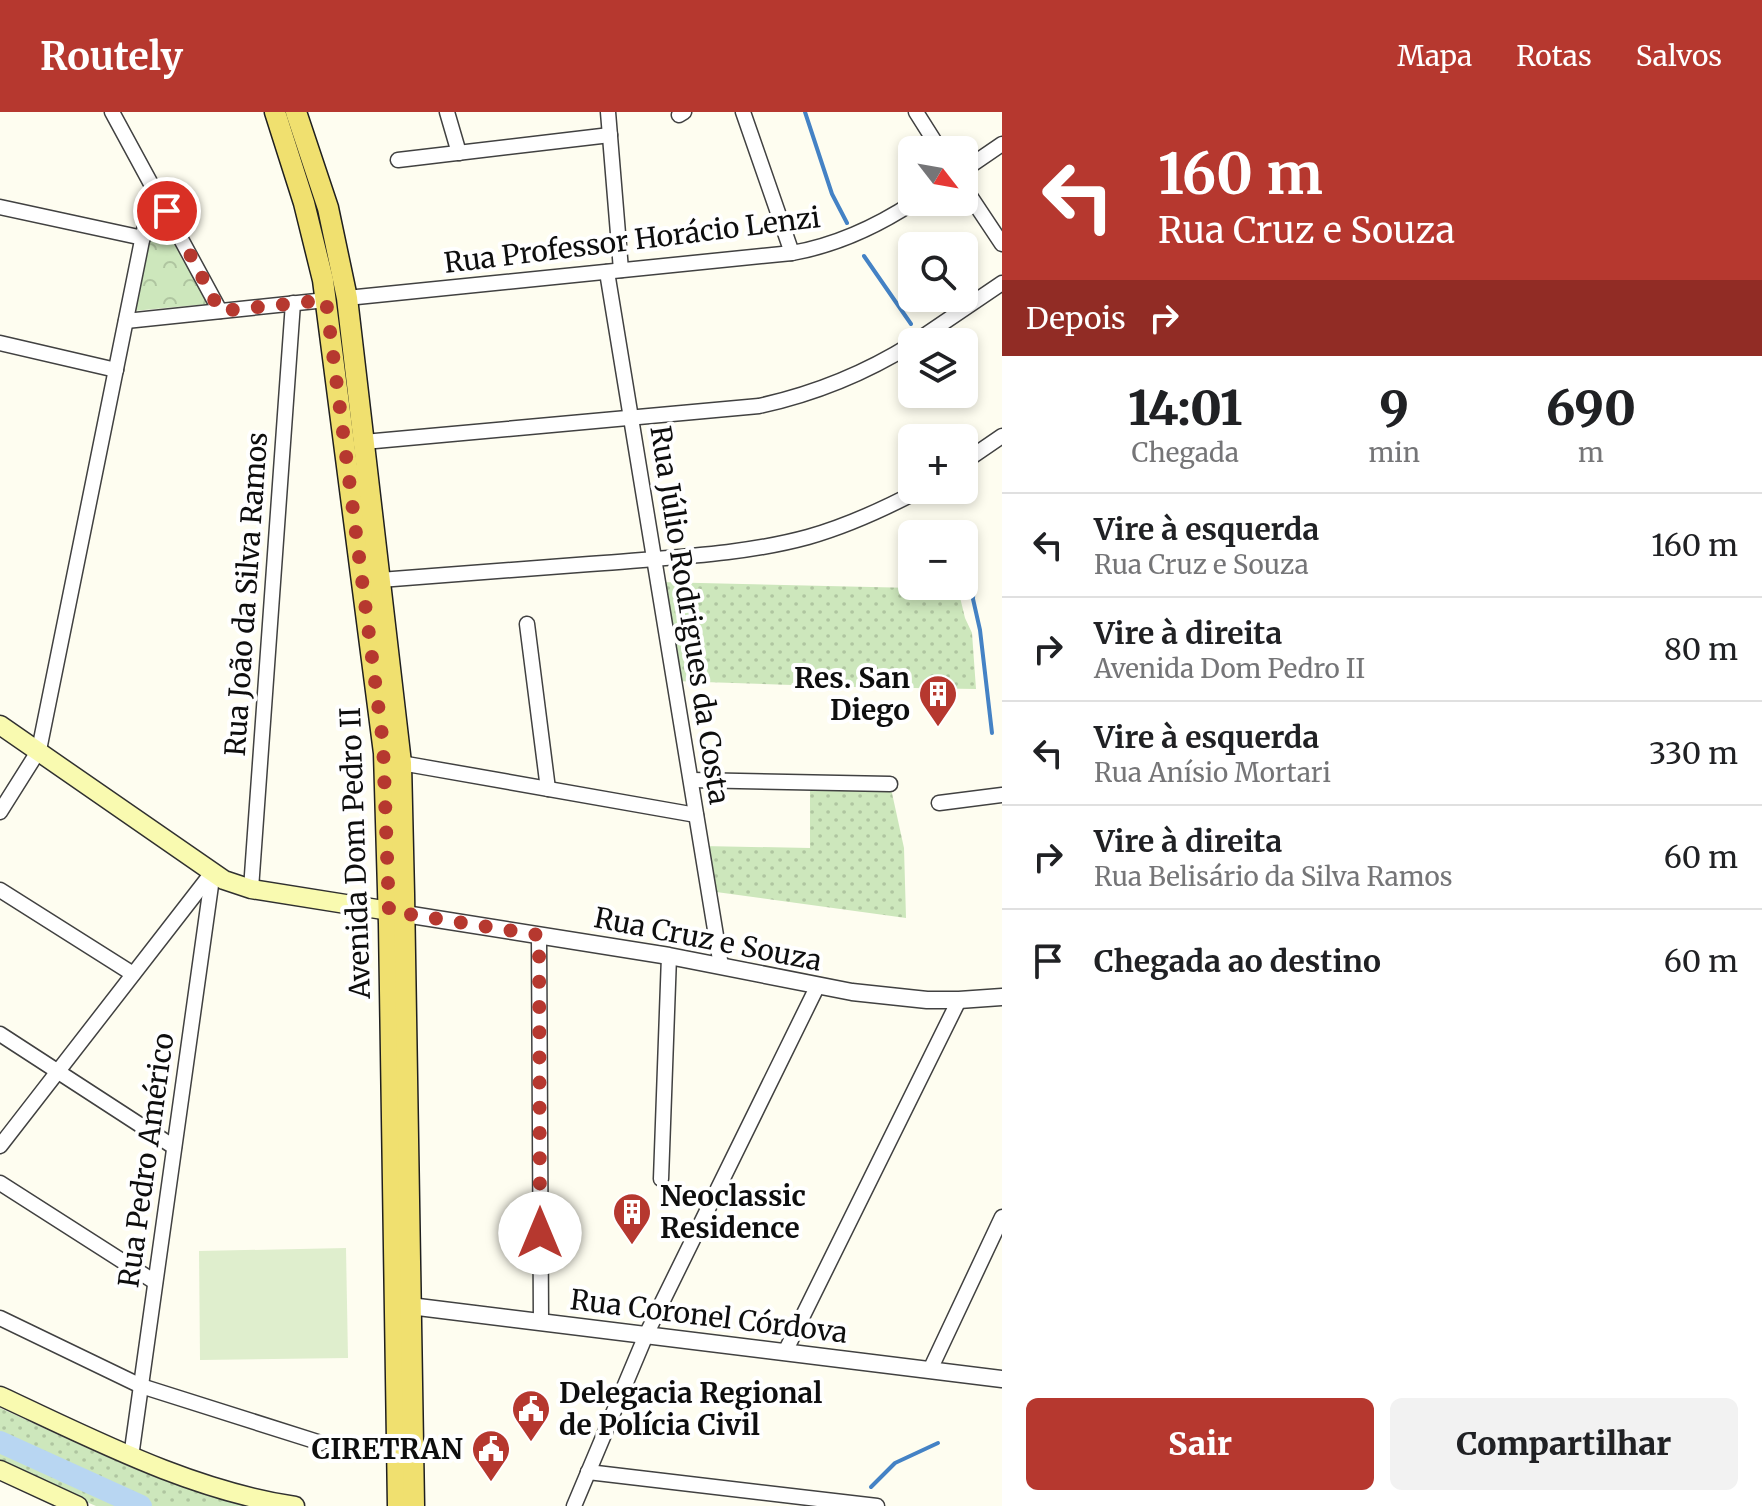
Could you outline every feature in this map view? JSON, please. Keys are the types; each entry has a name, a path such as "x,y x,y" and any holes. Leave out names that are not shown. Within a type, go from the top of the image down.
{"main road":[{"name":"Avenida Dom Pedro II","path":"275,112 320,264 383,743 397,912 414,1506"},
{"name":"Avenida Dom Pedro II","path":"296,112 328,208 347,298 401,763 397,912 398,1506"},
{"path":"0,725 224,880 251,889 397,912"},
{"path":"0,1396 131,1457 176,1474 236,1494 295,1506"},
{"path":"0,1470 50,1500 78,1506"}],"street":[{"path":"112,112 220,311"},
{"path":"447,112 459,153"},
{"name":"Rua Júlio Rodrigues da Costa","path":"608,112 614,271 631,417 721,966"},
{"path":"743,112 792,253"},
{"path":"916,112 931,136"},
{"path":"398,160 610,135"},
{"path":"978,160 1002,144"},
{"path":"0,812 39,750 153,186"},
{"path":"0,207 143,238"},
{"path":"978,208 1002,244"},
{"name":"Rua Professor Horácio Lenzi","path":"347,298 792,253 843,240 898,212"},
{"path":"935,328 1002,283"},
{"path":"126,321 326,300"},
{"name":"Rua João da Silva Ramos","path":"251,889 293,303"},
{"path":"0,343 116,370"},
{"path":"364,442 727,410 788,400 848,378 898,351"},
{"path":"978,452 1002,436"},
{"path":"380,580 654,559 766,547 843,526 898,502"},
{"path":"527,624 548,789"},
{"path":"401,763 696,815"},
{"path":"691,780 890,784"},
{"path":"939,803 1002,795"},
{"path":"0,1146 213,871"},
{"name":"Rua Pedro Américo","path":"131,1457 213,871"},
{"path":"0,890 133,974"},
{"name":"Rua Cruz e Souza","path":"397,912 669,956 888,997 959,1000 1002,997"},
{"path":"539,935 541,1322"},
{"path":"661,1179 669,956"},
{"path":"574,1506 646,1335 818,985"},
{"path":"785,1352 959,1000"},
{"path":"0,1034 174,1147"},
{"path":"0,1183 155,1282"},
{"path":"930,1370 1002,1217"},
{"name":"Rua Coronel Córdova","path":"410,1306 1002,1379"},
{"path":"0,1318 141,1386 321,1443"},
{"path":"588,1472 877,1506"}],"green space":[{"path":"156,209 208,304 133,311"},
{"path":"658,582 898,588 898,600 961,600 972,633 976,689 853,687 674,681"},
{"path":"810,782 890,784 904,848 906,918 709,891 702,846 810,848"},
{"path":"346,1248 348,1358 200,1360 199,1251"},
{"path":"0,1408 152,1476 247,1506 96,1506 0,1465"}],"waterway":[{"path":"805,112 832,194 847,223"},
{"path":"864,256 911,324"},
{"path":"973,600 980,630 992,733"},
{"path":"0,1442 141,1506"},
{"path":"871,1487 895,1463 938,1443"}],"place":[{"name":"Res. San Diego","path":"938,728"},
{"name":"Neoclassic Residence","path":"632,1246"},
{"name":"Delegacia Regional de Polícia Civil","path":"531,1443"},
{"name":"CIRETRAN","path":"491,1483"}],"route":[{"path":"167,211 220,311 326,300 383,743 389,911 539,935 540,1233"}]}
